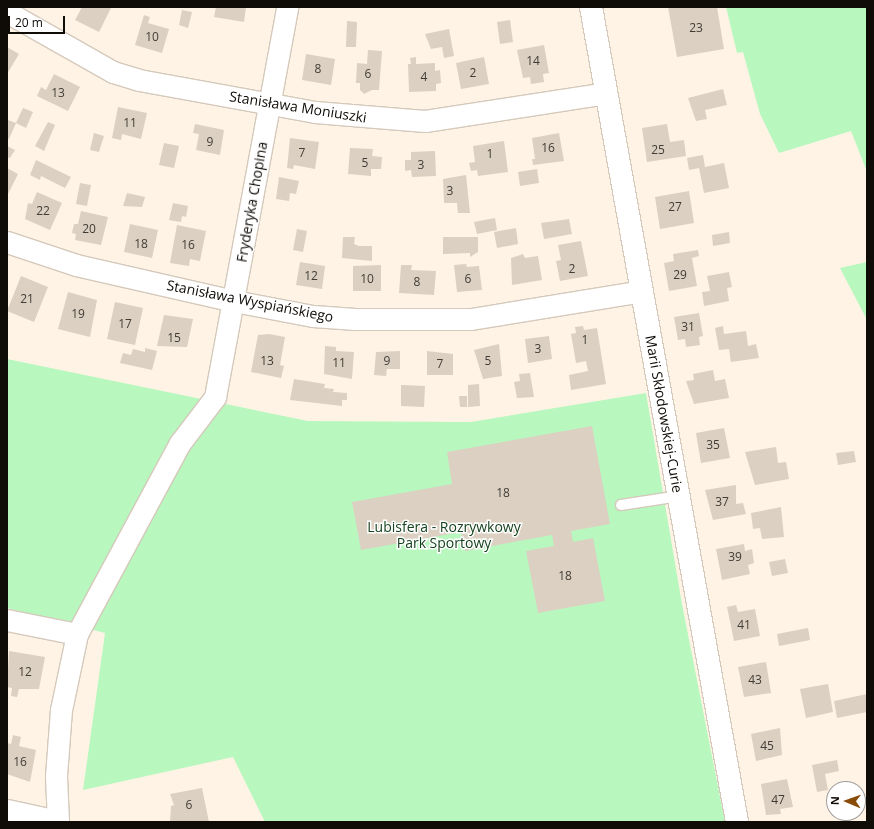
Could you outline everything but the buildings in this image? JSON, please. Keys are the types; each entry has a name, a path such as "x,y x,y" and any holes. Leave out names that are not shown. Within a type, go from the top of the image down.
{"street":[{"name":"Fryderyka Chopina","path":"77,634 180,443 214,397 234,301 287,7"},
{"name":"Marii Skłodowskiej-Curie","path":"591,7 737,822"},
{"name":"Stanisława Moniuszki","path":"7,12 113,72 139,80 269,104 354,117 425,121 606,93"},
{"name":"Stanisława Wyspiańskiego","path":"7,242 76,265 234,301 313,316 443,321 519,313 642,291"},
{"path":"7,620 77,634 61,710 56,776 58,822 7,810"}],"lane":[{"path":"621,505 679,496"}],"green space":[{"path":"726,7 867,7 867,172 851,131 779,153 760,114 743,52 737,53"},
{"path":"867,262 867,320 840,268"},
{"name":"Lubisfera - Rozrywkowy Park Sportowy","path":"7,359 308,421 471,422 646,393 682,604 725,822 265,822 233,757 83,790 105,633 7,608"}]}
